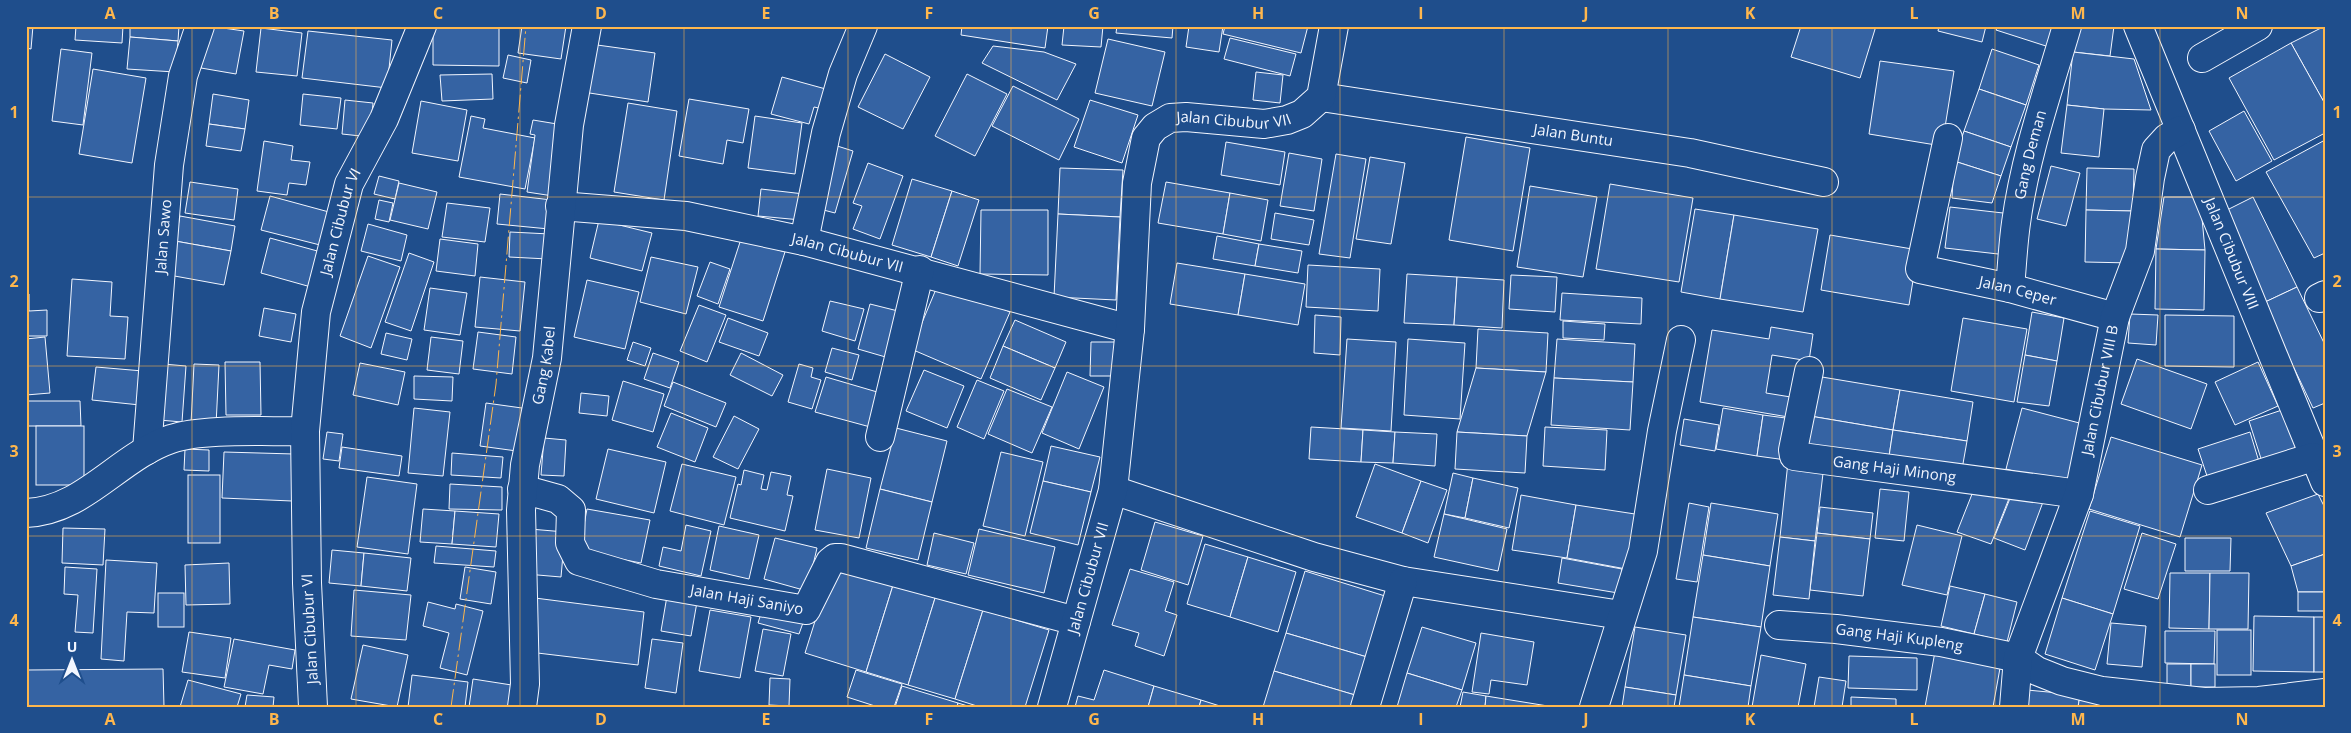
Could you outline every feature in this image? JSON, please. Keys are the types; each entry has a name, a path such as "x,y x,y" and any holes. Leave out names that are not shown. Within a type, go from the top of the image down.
{"street":[{"name":"Jalan Sawo","path":"147,450 169,164 183,76 200,26"},
{"name":"Jalan Cibubur VI","path":"313,707 307,583 305,431 316,312 349,184 384,119 422,26"},
{"name":"Gang Kabel","path":"522,707 525,684 522,489 525,464 547,358 569,125 587,26"},
{"path":"804,241 826,133 843,74 863,26"},
{"path":"1321,97 1334,26"},
{"name":"Gang Deman","path":"2010,288 2016,222 2025,176 2067,26"},
{"name":"Jalan Cibubur VIII","path":"2138,26 2313,457 2325,482"},
{"path":"2202,58 2258,26"},
{"name":"Jalan Cibubur VII","path":"1052,707 1113,490 1130,328 1137,183 1146,138 1155,126 1170,118 1186,117 1264,124 1287,120 1302,114 1321,97"},
{"name":"Jalan Buntu","path":"1321,97 1690,153 1824,182"},
{"name":"Jalan Cibubur VIII B","path":"2014,707 2018,658 2078,494 2115,317 2140,251 2150,178 2156,150 2167,138 2181,130"},
{"name":"Jalan Ceper","path":"1948,138 1920,269 2010,288 2115,317"},
{"name":"Jalan Cibubur VII","path":"560,206 686,216 804,241 920,270 1130,328"},
{"path":"880,437 920,270"},
{"path":"1594,707 1621,616 1643,551 1662,431 1681,340"},
{"name":"Gang Haji Minong","path":"1809,371 1793,450 1794,456 2078,494"},
{"path":"26,513 69,503 88,492 120,466 147,450 172,439 196,435 305,431"},
{"path":"2208,490 2313,457"},
{"name":"Jalan Haji Saniyo","path":"522,489 558,499 570,510 570,543 580,561 656,584 806,610 830,562 835,558 841,558 1076,621"},
{"path":"1113,490 1314,557 1403,581 1621,616"},
{"path":"1366,707 1403,581"},
{"name":"Gang Haji Kupleng","path":"1779,625 1896,636 2018,658"},
{"path":"2018,658 2037,671 2062,681 2102,691 2204,702 2259,704 2325,693"}],"building":[{"path":"26,26 33,26 31,49 26,48"},
{"path":"76,26 123,26 122,43 75,40"},
{"path":"130,26 179,26 178,41 130,37"},
{"path":"209,26 244,31 236,74 201,68"},
{"path":"433,26 499,27 499,66 433,65"},
{"path":"522,26 566,26 561,59 518,53"},
{"path":"962,26 1048,26 1045,48 961,35"},
{"path":"1064,26 1103,26 1101,47 1062,45"},
{"path":"1117,26 1173,26 1172,38 1116,33"},
{"path":"1189,26 1223,26 1219,52 1186,47"},
{"path":"1225,26 1308,26 1301,53 1223,34"},
{"path":"1801,26 1876,26 1860,78 1791,57"},
{"path":"1939,26 1986,26 1982,42 1938,31"},
{"path":"1998,26 2056,26 2049,47 1996,30"},
{"path":"2076,26 2114,26 2110,56 2073,52"},
{"path":"2325,26 2325,104 2291,43"},
{"path":"261,28 302,33 297,76 256,72"},
{"path":"308,31 392,40 387,88 302,78"},
{"path":"130,37 178,41 175,72 127,69"},
{"path":"1230,38 1296,54 1290,76 1224,59"},
{"path":"1108,39 1165,52 1152,106 1095,93"},
{"path":"2291,43 2325,104 2325,133 2274,160 2229,78"},
{"path":"590,44 655,53 648,102 583,92"},
{"path":"993,46 1044,52 1076,64 1057,100 982,63"},
{"path":"61,49 92,53 83,125 52,121"},
{"path":"1992,49 2039,65 2026,105 1979,89"},
{"path":"2073,52 2134,59 2151,110 2104,109 2067,105"},
{"path":"885,54 930,77 903,129 858,107"},
{"path":"508,55 531,60 527,83 503,78"},
{"path":"1880,61 1954,71 1942,146 1869,134"},
{"path":"93,69 146,78 132,163 79,154"},
{"path":"1256,72 1283,75 1280,103 1253,100"},
{"path":"492,74 493,99 442,101 440,75"},
{"path":"967,74 1007,94 975,156 935,136"},
{"path":"782,77 833,91 828,110 814,107 809,124 771,114"},
{"path":"1013,86 1079,119 1059,160 992,126"},
{"path":"1979,89 2026,105 2011,147 1964,131"},
{"path":"213,94 249,100 245,129 209,124"},
{"path":"303,94 341,98 337,129 300,125"},
{"path":"689,99 749,109 743,143 727,140 723,164 679,156"},
{"path":"345,100 373,103 370,137 342,134"},
{"path":"1090,100 1138,115 1122,163 1074,147"},
{"path":"421,101 467,110 458,161 412,153"},
{"path":"628,103 677,111 664,200 614,192"},
{"path":"2067,105 2104,109 2099,157 2061,153"},
{"path":"2244,111 2272,161 2236,181 2209,131"},
{"path":"471,116 485,119 483,128 535,138 525,189 459,177"},
{"path":"755,116 802,123 795,174 748,168"},
{"path":"533,120 563,125 553,196 527,192 535,135 530,134"},
{"path":"209,124 245,129 241,151 206,146"},
{"path":"1964,131 2011,147 2001,176 1954,161"},
{"path":"1466,137 1530,148 1513,251 1449,240"},
{"path":"2325,140 2325,253 2314,258 2266,172"},
{"path":"264,141 293,146 291,160 310,162 306,185 289,183 287,195 257,191"},
{"path":"1226,142 1285,152 1280,185 1221,175"},
{"path":"831,144 853,151 835,213 812,207"},
{"path":"1289,153 1322,159 1314,211 1280,206"},
{"path":"1336,154 1366,159 1350,258 1319,254"},
{"path":"1370,157 1405,163 1391,244 1356,239"},
{"path":"1954,161 2001,176 1992,203 1952,198"},
{"path":"868,163 903,176 880,239 853,229 862,206 853,203"},
{"path":"2051,166 2080,173 2066,226 2037,219"},
{"path":"1060,168 1123,170 1120,217 1058,214"},
{"path":"2087,168 2134,169 2133,211 2086,210"},
{"path":"379,176 399,181 395,199 374,194"},
{"path":"912,179 952,191 931,257 892,245"},
{"path":"190,182 238,189 234,220 185,213"},
{"path":"1166,182 1230,193 1223,234 1158,223"},
{"path":"399,183 437,192 428,229 390,220"},
{"path":"1610,184 1693,198 1679,282 1596,269"},
{"path":"1530,186 1597,197 1583,277 1517,267"},
{"path":"761,189 804,194 801,220 758,216"},
{"path":"952,191 979,200 958,266 931,257"},
{"path":"1230,193 1268,200 1261,241 1223,234"},
{"path":"500,194 552,200 549,229 497,224"},
{"path":"270,196 329,212 320,245 261,230"},
{"path":"2164,197 2200,197 2205,250 2156,249"},
{"path":"2253,197 2297,287 2263,303 2219,214"},
{"path":"379,200 393,203 389,222 375,219"},
{"path":"447,203 490,208 485,242 442,237"},
{"path":"1950,207 2012,214 2007,255 1945,248"},
{"path":"1695,209 1734,215 1720,299 1681,292"},
{"path":"981,210 1048,210 1048,275 980,274"},
{"path":"2086,210 2133,211 2132,263 2085,262"},
{"path":"1275,213 1314,220 1309,245 1271,239"},
{"path":"1058,214 1120,217 1116,300 1054,297"},
{"path":"1734,215 1818,229 1803,312 1720,299"},
{"path":"180,216 235,226 231,251 175,241"},
{"path":"599,220 652,233 642,271 590,258"},
{"path":"368,224 407,235 401,261 361,251"},
{"path":"510,232 550,234 548,259 509,257"},
{"path":"1830,235 1918,250 1909,305 1821,290"},
{"path":"1217,236 1259,244 1255,266 1213,259"},
{"path":"270,238 321,252 311,287 261,273"},
{"path":"440,239 478,244 475,276 436,271"},
{"path":"741,239 785,252 763,321 719,307"},
{"path":"175,241 231,251 224,285 169,275"},
{"path":"1259,244 1302,251 1298,273 1255,266"},
{"path":"2156,249 2205,250 2204,310 2155,309"},
{"path":"409,253 434,262 411,331 385,322"},
{"path":"368,256 400,267 371,348 340,336"},
{"path":"651,257 698,267 686,314 640,302"},
{"path":"710,262 730,269 718,304 697,296"},
{"path":"1177,263 1245,274 1238,315 1170,304"},
{"path":"1308,265 1380,269 1378,311 1306,307"},
{"path":"1245,274 1305,284 1298,325 1238,315"},
{"path":"1407,274 1457,277 1454,325 1404,323"},
{"path":"1511,275 1557,277 1555,312 1509,309"},
{"path":"480,277 525,282 520,331 475,327"},
{"path":"1457,277 1504,280 1502,328 1454,325"},
{"path":"72,279 112,282 110,316 128,317 125,359 67,356"},
{"path":"587,280 639,292 625,349 574,337"},
{"path":"939,282 1010,312 981,379 911,349"},
{"path":"2297,287 2325,345 2325,403 2313,408 2263,303"},
{"path":"430,288 467,293 460,335 424,330"},
{"path":"1562,293 1642,298 1641,324 1560,320"},
{"path":"26,294 29,294 29,311 47,310 47,336 26,336"},
{"path":"830,301 864,309 855,341 822,331"},
{"path":"870,304 902,312 889,358 858,349"},
{"path":"699,305 726,315 707,362 680,351"},
{"path":"264,308 296,314 291,342 259,336"},
{"path":"2032,312 2064,318 2057,361 2025,355"},
{"path":"2130,314 2158,315 2156,345 2128,343"},
{"path":"1315,315 1341,317 1340,355 1314,353"},
{"path":"2165,315 2234,316 2234,367 2165,366"},
{"path":"728,318 768,333 759,356 719,342"},
{"path":"1963,318 2027,329 2014,402 1951,391"},
{"path":"1015,320 1066,342 1055,368 1003,346"},
{"path":"1563,321 1605,324 1604,340 1563,338"},
{"path":"1771,327 1813,334 1809,361 1772,355 1766,393 1797,398 1794,418 1700,402 1712,330 1769,339"},
{"path":"1478,329 1548,333 1546,372 1476,368"},
{"path":"478,332 516,337 512,374 473,369"},
{"path":"386,333 412,339 407,360 381,354"},
{"path":"45,337 50,393 26,395 26,339"},
{"path":"431,337 463,341 459,374 427,370"},
{"path":"1347,339 1396,342 1391,431 1341,428"},
{"path":"1408,339 1465,343 1460,419 1404,415"},
{"path":"1557,339 1635,344 1633,382 1554,378"},
{"path":"633,342 651,348 645,366 627,360"},
{"path":"1091,342 1116,342 1116,376 1090,376"},
{"path":"1003,346 1055,368 1041,400 990,378"},
{"path":"832,348 859,355 852,380 825,372"},
{"path":"653,353 679,362 670,388 644,379"},
{"path":"741,353 783,375 772,396 730,375"},
{"path":"2025,355 2057,361 2049,406 2017,402"},
{"path":"2137,359 2207,384 2191,429 2121,404"},
{"path":"225,362 260,362 261,415 226,415"},
{"path":"2258,362 2278,406 2235,425 2215,382"},
{"path":"360,363 405,372 398,405 353,395"},
{"path":"163,364 186,366 182,422 159,420"},
{"path":"194,364 219,365 216,425 191,424"},
{"path":"799,364 813,368 811,377 821,380 812,409 788,402"},
{"path":"96,367 143,371 140,405 92,400"},
{"path":"1476,368 1546,372 1527,436 1457,432"},
{"path":"924,370 964,386 947,428 906,411"},
{"path":"1067,372 1104,387 1079,449 1042,433"},
{"path":"414,376 453,377 452,401 414,399"},
{"path":"1816,376 1900,390 1893,430 1810,416"},
{"path":"826,377 884,394 874,428 815,412"},
{"path":"1554,378 1633,382 1630,430 1551,425"},
{"path":"977,380 1004,391 984,439 957,427"},
{"path":"623,381 664,394 653,432 612,420"},
{"path":"673,382 726,403 716,427 664,406"},
{"path":"1007,389 1052,407 1032,453 988,434"},
{"path":"1900,390 1973,402 1967,441 1893,430"},
{"path":"581,393 609,396 607,416 579,413"},
{"path":"26,401 80,401 81,426 26,426"},
{"path":"486,403 529,409 524,452 480,446"},
{"path":"414,408 450,412 443,476 408,473"},
{"path":"1723,408 1763,415 1757,456 1716,449"},
{"path":"2022,408 2087,425 2070,486 2006,469"},
{"path":"2288,408 2304,454 2264,468 2249,421"},
{"path":"671,413 708,428 695,462 657,447"},
{"path":"1763,415 1793,419 1786,460 1757,456"},
{"path":"734,416 759,429 738,469 713,457"},
{"path":"1810,416 1893,430 1888,463 1804,449"},
{"path":"1684,419 1719,425 1715,451 1680,445"},
{"path":"36,426 84,426 84,485 36,485"},
{"path":"1311,427 1363,430 1361,462 1309,459"},
{"path":"1545,427 1607,430 1605,470 1543,466"},
{"path":"896,428 947,441 932,502 880,489"},
{"path":"1363,430 1395,432 1393,463 1361,462"},
{"path":"1893,430 1967,441 1961,475 1888,463"},
{"path":"327,432 343,434 339,461 323,459"},
{"path":"1395,432 1437,434 1435,466 1393,463"},
{"path":"1457,432 1527,436 1525,473 1455,469"},
{"path":"2250,432 2260,465 2209,482 2198,449"},
{"path":"2111,437 2202,465 2180,537 2089,509"},
{"path":"544,438 566,440 564,476 541,475"},
{"path":"1051,446 1100,457 1091,492 1043,481"},
{"path":"342,447 402,456 399,476 339,468"},
{"path":"185,449 209,450 209,471 184,470"},
{"path":"608,449 666,462 654,513 596,499"},
{"path":"224,452 294,454 292,501 222,498"},
{"path":"1001,452 1043,462 1025,536 983,526"},
{"path":"452,453 503,457 501,478 451,475"},
{"path":"1788,462 1824,465 1815,541 1780,537"},
{"path":"682,464 736,477 724,525 670,511"},
{"path":"1375,464 1421,481 1402,533 1356,517"},
{"path":"827,469 871,478 859,538 815,530"},
{"path":"744,470 764,475 761,489 767,490 771,472 791,476 787,495 793,496 785,531 730,518 738,484 741,485"},
{"path":"1453,473 1473,478 1465,518 1444,514"},
{"path":"188,475 220,475 220,543 188,543"},
{"path":"367,477 417,484 408,554 357,547"},
{"path":"1473,478 1518,488 1509,528 1465,518"},
{"path":"1043,481 1091,492 1078,545 1030,533"},
{"path":"1421,481 1447,490 1428,543 1402,533"},
{"path":"450,484 502,487 502,510 449,509"},
{"path":"1976,484 2010,496 1991,544 1957,532"},
{"path":"880,489 932,502 918,560 866,548"},
{"path":"1880,489 1909,492 1904,541 1875,538"},
{"path":"2013,491 2043,502 2025,550 1994,538"},
{"path":"2318,494 2325,508 2325,554 2291,566 2266,513"},
{"path":"1521,495 1576,505 1567,558 1512,550"},
{"path":"1689,503 1709,507 1697,582 1676,579"},
{"path":"1711,503 1778,514 1770,566 1703,555"},
{"path":"1576,505 1635,514 1626,569 1567,558"},
{"path":"1820,507 1873,513 1870,539 1817,533"},
{"path":"423,509 455,511 452,544 420,542"},
{"path":"587,509 650,520 641,563 579,551"},
{"path":"455,511 499,514 496,547 452,544"},
{"path":"2090,511 2140,526 2113,614 2062,598"},
{"path":"1444,514 1507,529 1498,571 1434,557"},
{"path":"1155,522 1203,536 1188,585 1141,570"},
{"path":"686,525 711,531 701,576 659,566 663,547 681,551"},
{"path":"1917,525 1962,536 1947,595 1902,585"},
{"path":"719,526 759,535 749,579 710,570"},
{"path":"63,528 105,529 103,565 62,563"},
{"path":"530,529 565,532 561,577 526,574"},
{"path":"979,529 1055,547 1044,593 968,575"},
{"path":"934,533 974,543 966,574 927,565"},
{"path":"1817,533 1870,539 1863,596 1810,590"},
{"path":"2142,533 2176,544 2158,599 2124,589"},
{"path":"1780,537 1815,541 1809,599 1773,595"},
{"path":"775,538 817,548 807,591 764,579"},
{"path":"2185,538 2231,538 2230,571 2185,571"},
{"path":"1205,544 1248,557 1230,617 1187,604"},
{"path":"436,546 496,551 494,567 434,563"},
{"path":"332,550 364,553 361,586 329,583"},
{"path":"364,553 411,558 407,591 361,586"},
{"path":"2325,554 2325,592 2298,592 2291,566"},
{"path":"1703,555 1770,566 1761,627 1693,617"},
{"path":"1248,557 1296,572 1278,632 1230,617"},
{"path":"1562,558 1622,569 1618,593 1558,583"},
{"path":"106,560 157,563 154,613 127,612 124,661 101,659"},
{"path":"229,563 230,604 186,605 185,565"},
{"path":"833,564 894,582 866,672 805,653"},
{"path":"65,567 97,569 93,633 75,632 78,595 64,594"},
{"path":"465,567 496,572 491,604 460,599"},
{"path":"1130,569 1174,582 1165,611 1177,615 1164,656 1135,646 1139,633 1112,625"},
{"path":"1305,571 1385,596 1367,657 1286,633"},
{"path":"2170,573 2210,573 2209,629 2169,628"},
{"path":"2210,573 2249,573 2248,629 2209,629"},
{"path":"894,582 936,595 908,685 866,672"},
{"path":"1950,586 1985,594 1974,634 1941,626"},
{"path":"354,590 411,595 406,640 351,636"},
{"path":"2298,592 2325,592 2325,611 2298,611"},
{"path":"158,593 184,593 184,627 158,627"},
{"path":"1985,594 2017,602 2007,642 1974,634"},
{"path":"936,595 983,610 955,699 908,685"},
{"path":"667,596 697,602 691,636 661,631"},
{"path":"535,598 644,612 638,665 529,652"},
{"path":"2062,598 2113,614 2095,670 2045,654"},
{"path":"428,602 455,609 456,604 483,611 467,675 440,668 449,633 423,626"},
{"path":"763,607 804,620 799,634 758,623"},
{"path":"710,610 751,617 740,678 699,671"},
{"path":"983,610 1049,630 1025,707 980,707 955,699"},
{"path":"2254,616 2314,617 2314,672 2253,671"},
{"path":"1693,617 1761,627 1751,686 1684,675"},
{"path":"2314,617 2325,617 2325,672 2314,672"},
{"path":"2111,623 2146,626 2142,667 2107,664"},
{"path":"1422,627 1476,643 1462,690 1407,673"},
{"path":"1635,627 1686,635 1676,695 1625,687"},
{"path":"763,629 791,634 783,676 755,671"},
{"path":"2217,630 2251,630 2251,675 2217,675"},
{"path":"2165,631 2215,631 2214,664 2165,663"},
{"path":"189,632 231,638 225,678 182,672"},
{"path":"1286,633 1367,657 1355,695 1274,671"},
{"path":"1481,633 1534,642 1527,685 1491,680 1489,694 1472,692"},
{"path":"234,639 295,650 292,669 269,665 263,694 224,687"},
{"path":"652,639 683,643 676,693 645,688"},
{"path":"363,645 408,655 397,707 351,699"},
{"path":"1936,646 2002,657 1993,707 1925,707"},
{"path":"1761,655 1806,664 1798,707 1752,707"},
{"path":"1849,656 1917,658 1917,690 1848,688"},
{"path":"2167,664 2191,664 2191,687 2167,687"},
{"path":"2191,664 2215,664 2215,687 2191,687"},
{"path":"163,669 164,707 26,707 26,670"},
{"path":"856,670 902,684 894,707 878,707 847,697"},
{"path":"1104,670 1154,686 1148,707 1075,707 1078,696 1094,700"},
{"path":"1274,671 1355,695 1352,707 1263,707"},
{"path":"1407,673 1462,690 1456,707 1397,707"},
{"path":"412,675 468,682 465,707 408,707"},
{"path":"1684,675 1751,686 1748,707 1679,707"},
{"path":"1819,677 1846,681 1842,707 1814,707"},
{"path":"770,678 790,679 789,706 769,705"},
{"path":"473,679 518,686 515,707 469,707"},
{"path":"188,680 241,694 237,707 180,707"},
{"path":"902,686 958,703 957,707 895,707"},
{"path":"1154,686 1201,700 1199,707 1148,707"},
{"path":"1625,687 1676,695 1674,707 1622,707"},
{"path":"2027,690 2080,695 2078,707 2025,707"},
{"path":"1463,692 1486,696 1485,707 1460,707"},
{"path":"247,695 274,697 273,707 245,707"},
{"path":"2080,695 2129,707 2078,707"},
{"path":"1486,696 1554,707 1485,707"},
{"path":"1851,697 1896,699 1896,707 1851,707"},
{"path":"1201,700 1223,707 1199,707"},
{"path":"958,703 971,707 957,707"}],"power":[{"path":"451,707 496,384 526,26"}]}
